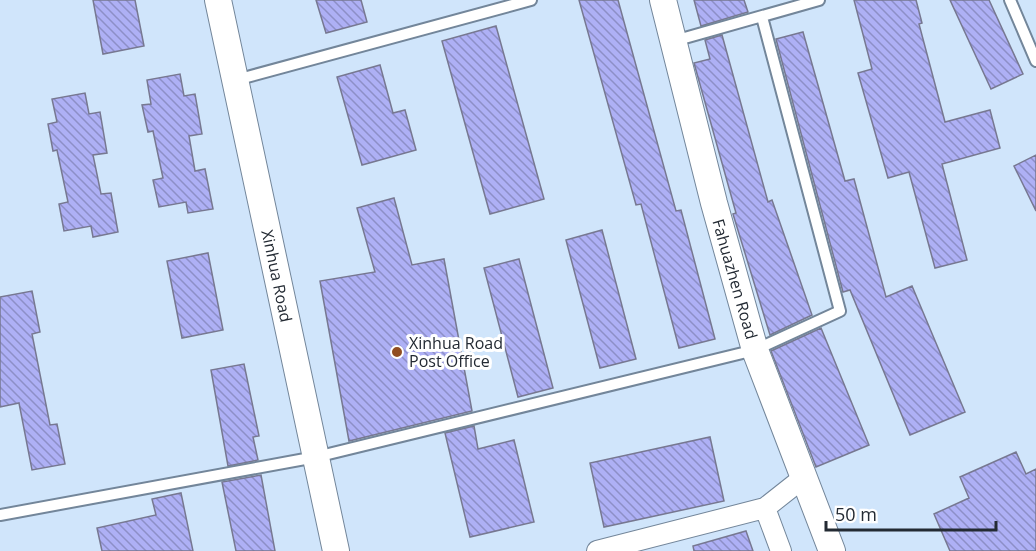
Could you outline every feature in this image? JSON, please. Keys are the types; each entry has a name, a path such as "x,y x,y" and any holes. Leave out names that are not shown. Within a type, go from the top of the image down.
{"street":[{"name":"Xinhua Road","path":"218,0 336,551"},
{"name":"Fahuazhen Road","path":"663,0 714,203 755,350 832,551"},
{"path":"597,551 765,508 803,478"},
{"path":"765,508 781,551"}],"lane":[{"path":"235,80 531,0"},
{"path":"674,41 762,17 789,4 819,0"},
{"path":"1010,0 1036,62"},
{"path":"0,515 316,457 755,350 840,311 762,17"}],"building":[{"path":"93,0 135,0 144,46 103,54"},
{"path":"316,0 361,0 367,22 326,33"},
{"path":"579,0 618,0 676,211 681,210 715,339 679,348 641,204 636,205"},
{"path":"694,0 744,0 748,12 701,26"},
{"path":"854,0 916,0 922,23 919,24 945,122 990,110 1000,148 942,164 967,260 935,268 909,172 888,178 858,73 872,69"},
{"path":"950,0 989,0 1023,74 991,89"},
{"path":"496,26 544,199 490,214 442,41"},
{"path":"803,32 845,181 854,179 886,297 912,286 965,412 910,435 850,290 843,292 776,39"},
{"path":"722,35 768,202 772,200 812,315 770,335 733,214 736,213 694,63 710,59 705,40"},
{"path":"380,65 393,113 405,110 416,150 362,165 337,77"},
{"path":"180,74 184,96 195,94 202,134 189,136 195,171 205,169 213,209 188,213 186,202 159,207 153,180 163,178 153,131 148,132 142,105 151,104 147,80"},
{"path":"85,93 89,114 100,112 107,153 93,155 101,194 111,193 118,232 93,237 91,226 64,231 59,204 68,202 57,150 53,151 48,124 57,122 52,99"},
{"path":"1036,155 1036,211 1014,166"},
{"name":"Xinhua Road Post Office","path":"394,198 412,265 444,259 472,411 349,441 320,281 375,272 357,208"},
{"path":"602,230 636,359 600,368 566,240"},
{"path":"208,253 223,330 182,338 167,261"},
{"path":"519,259 553,388 518,397 484,268"},
{"path":"32,291 40,332 32,334 50,425 57,424 65,464 32,470 19,403 0,407 0,297"},
{"path":"821,328 869,445 816,467 771,351"},
{"path":"244,364 259,436 253,437 258,460 228,466 211,370"},
{"path":"474,426 478,449 514,440 534,522 470,537 445,433"},
{"path":"710,437 724,501 604,527 590,463"},
{"path":"1016,452 1026,474 1036,469 1036,551 950,551 934,514 969,498 960,477"},
{"path":"261,475 275,551 236,551 222,482"},
{"path":"181,493 193,551 102,551 97,528 156,515 152,499"},
{"path":"746,531 753,551 694,551 693,546"}],"place":[{"name":"Xinhua Road Post Office","path":"397,352"}]}
